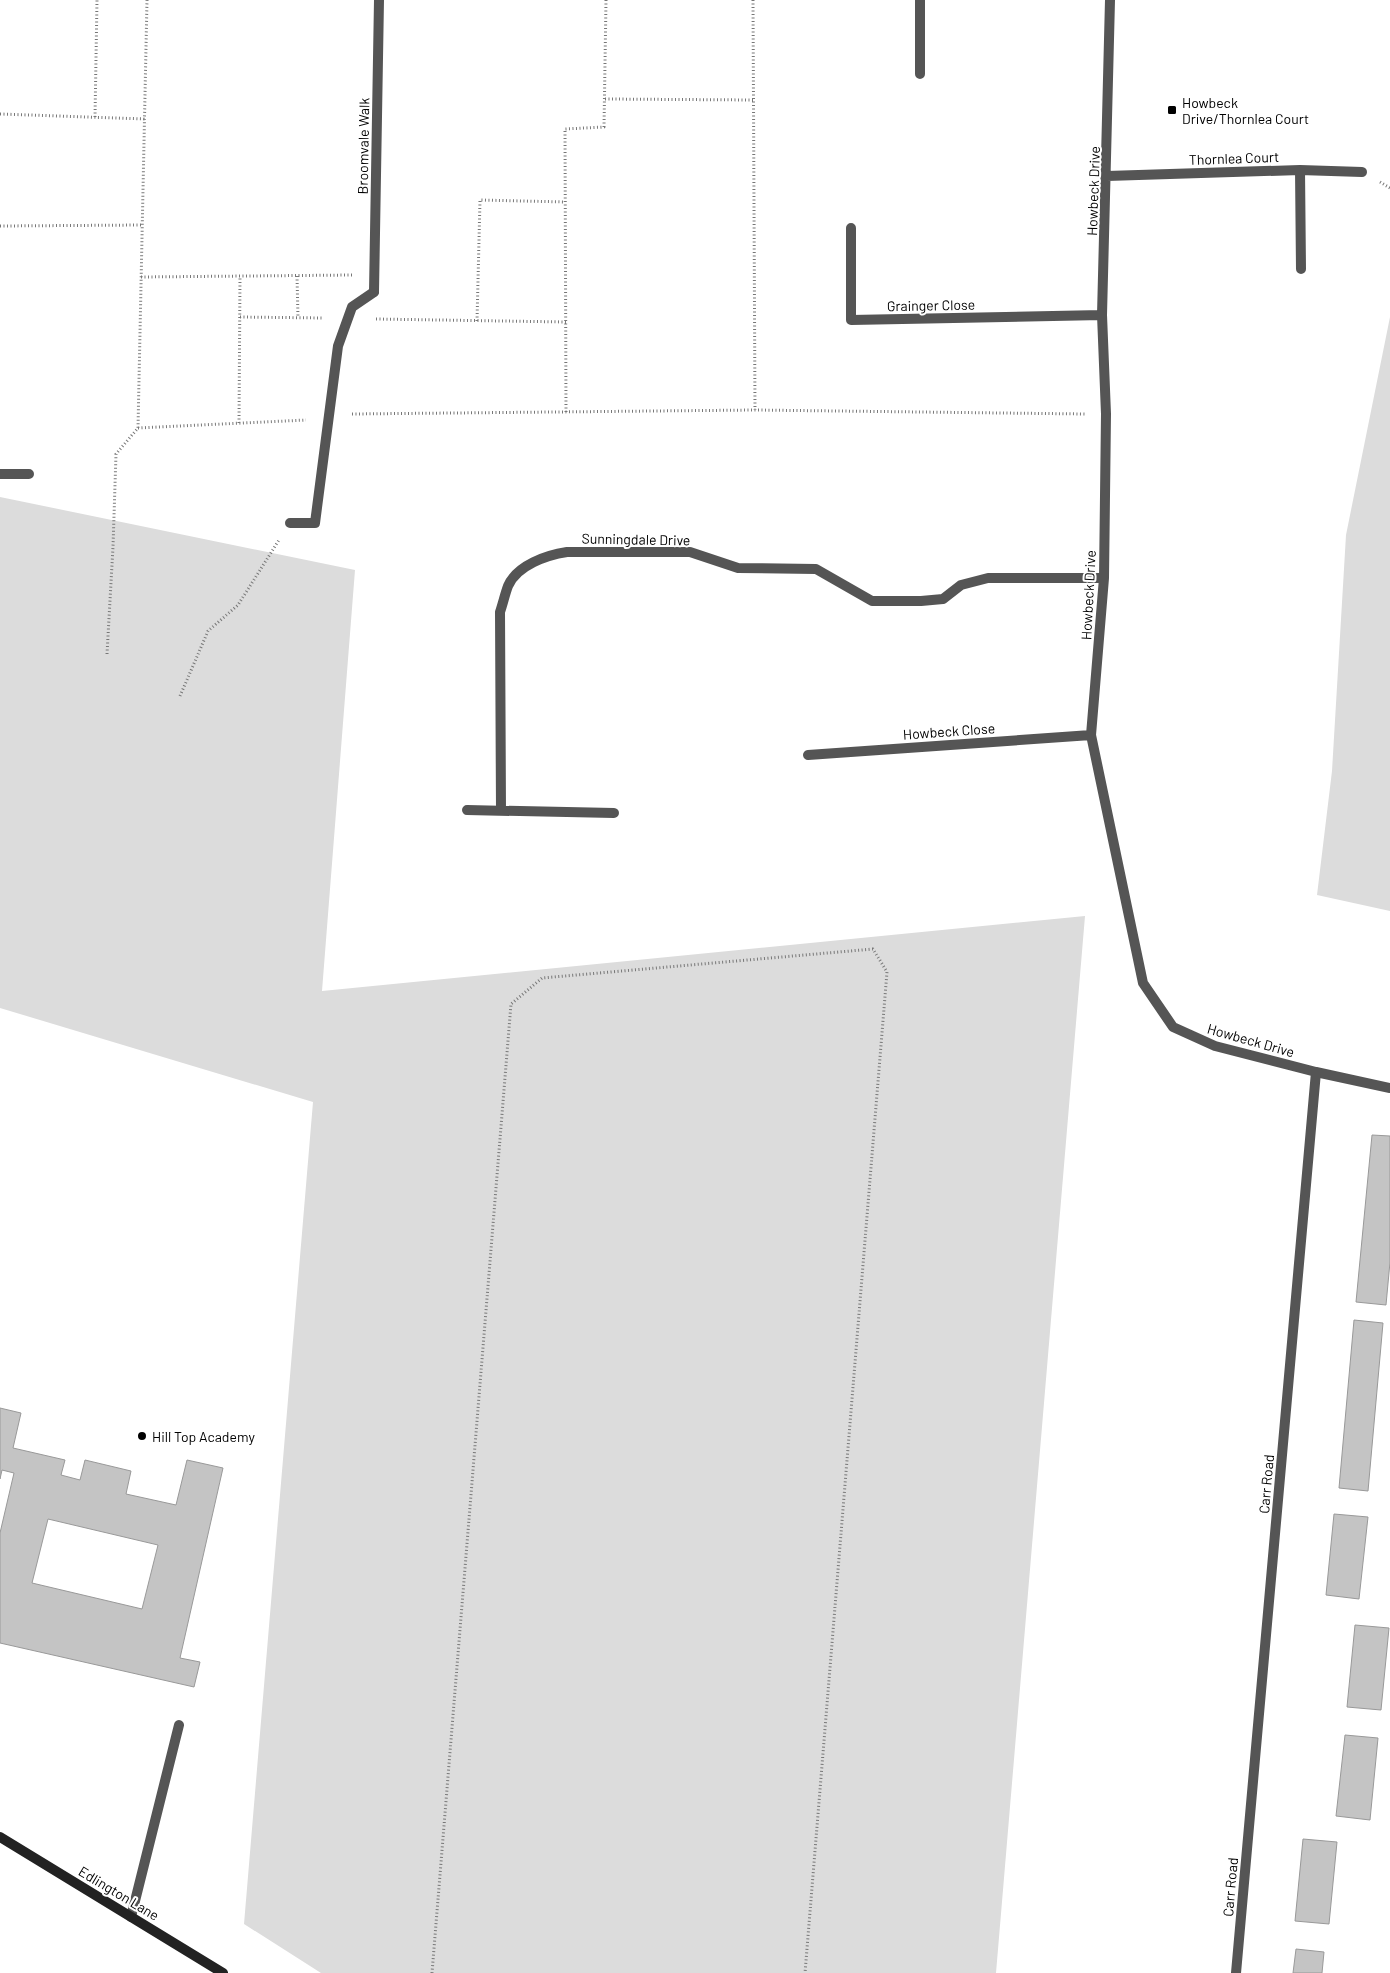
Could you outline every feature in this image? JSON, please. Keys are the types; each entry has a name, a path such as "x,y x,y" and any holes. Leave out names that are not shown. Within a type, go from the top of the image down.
{"main road":[{"name":"Edlington Lane","path":"0,1838 223,1973"}],"street":[{"name":"Broomvale Walk","path":"348,319 352,307 374,292 379,0"},
{"path":"920,0 920,74"},
{"name":"Howbeck Drive","path":"1110,0 1102,316 1106,414 1104,578 1091,735 1143,983 1173,1027 1215,1046 1316,1072"},
{"path":"1300,170 1301,269"},
{"name":"Thornlea Court","path":"1107,176 1300,170 1362,172"},
{"name":"Grainger Close","path":"851,228 851,320 1102,316"},
{"path":"290,523 315,523 338,346 348,319"},
{"path":"0,474 30,474"},
{"name":"Sunningdale Drive","path":"501,811 500,612 509,584 522,570 550,554 567,552 690,552 738,568 816,568 872,601 943,599 961,585 988,578 1104,578"},
{"name":"Howbeck Close","path":"808,755 1091,735"},
{"path":"468,810 614,814"},
{"path":"1316,1072 1390,1088"},
{"name":"Carr Road","path":"1236,1973 1316,1072"},
{"path":"131,1917 179,1724"}],"path":[{"path":"95,117 97,0"},
{"path":"107,654 116,454 138,428 147,0"},
{"path":"566,412 564,129 604,127 606,0"},
{"path":"753,0 755,410"},
{"path":"604,99 754,100"},
{"path":"0,114 145,119"},
{"path":"477,321 480,200 564,202"},
{"path":"0,226 142,225"},
{"path":"141,277 375,275"},
{"path":"240,276 240,423"},
{"path":"297,276 298,318"},
{"path":"240,317 566,322"},
{"path":"138,428 304,420 329,414 755,410 1106,414"},
{"path":"180,696 208,631 238,604 290,523"},
{"path":"432,1973 511,1004 542,978 873,948 887,972 805,1973"}],"shaded area":[{"path":"1390,317 1390,911 1317,895 1332,771 1346,535"},
{"path":"0,497 355,570 322,991 1085,916 996,1973 321,1973 244,1924 313,1102 0,1008"}],"building":[{"path":"1372,1135 1390,1136 1390,1262 1386,1305 1356,1302"},
{"path":"1354,1320 1383,1323 1368,1491 1339,1488"},
{"path":"0,1408 21,1413 13,1448 65,1460 61,1475 80,1480 85,1460 131,1471 126,1494 176,1505 187,1460 223,1468 180,1658 200,1662 194,1687 0,1643 0,1533 14,1473 2,1470 0,1479","holes":["48,1519 158,1545 142,1609 32,1583"]},
{"path":"1334,1514 1368,1517 1359,1599 1326,1595"},
{"path":"1355,1625 1389,1628 1381,1710 1347,1707"},
{"path":"1345,1735 1378,1738 1370,1820 1336,1816"},
{"path":"1303,1839 1337,1842 1329,1924 1295,1921"},
{"path":"1296,1949 1324,1952 1322,1973 1293,1973"}],"place":[{"name":"Howbeck Drive/Thornlea Court","path":"1172,110"},
{"name":"Hill Top Academy","path":"142,1436"}]}
